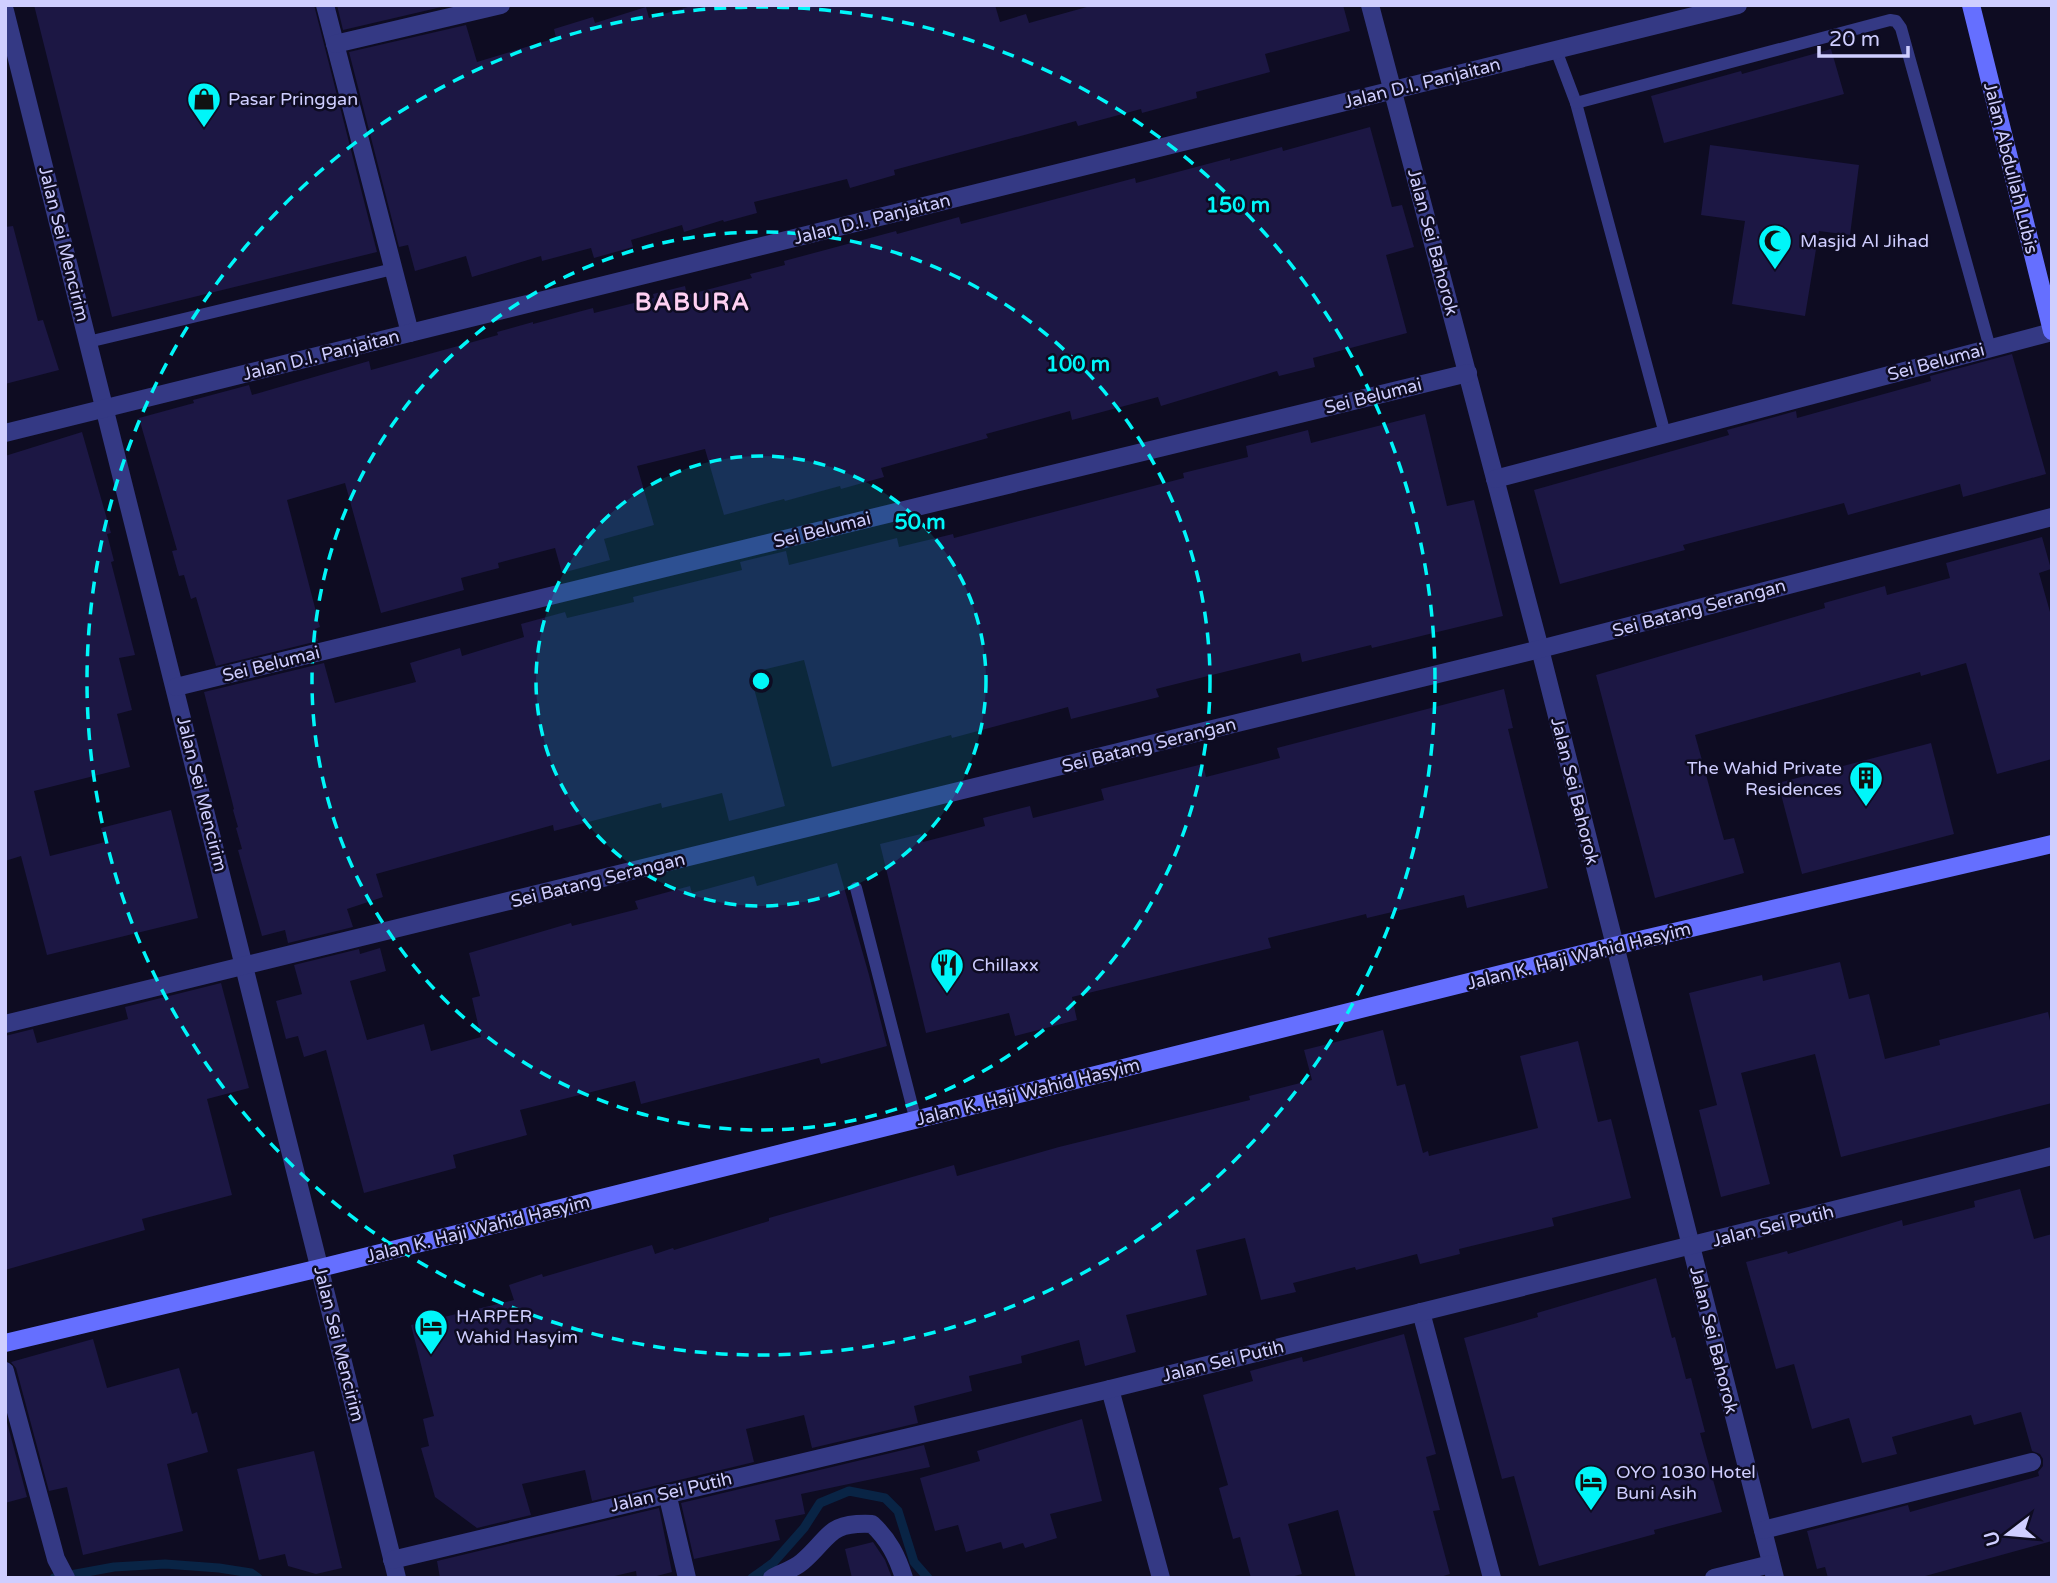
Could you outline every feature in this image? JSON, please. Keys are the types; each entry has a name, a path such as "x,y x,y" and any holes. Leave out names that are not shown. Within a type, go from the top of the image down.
{"street":[{"path":"325,5 410,333"},
{"path":"335,44 501,5"},
{"name":"Jalan Sei Bahorok","path":"1370,5 1468,373 1773,1571"},
{"name":"Jalan D.I. Panjaitan","path":"5,433 1738,5"},
{"name":"Jalan Abdullah Lubis","path":"1971,5 2052,332"},
{"name":"Jalan Sei Mencirim","path":"5,11 397,1578"},
{"name":"Sei Belumai","path":"1495,479 2052,332"},
{"name":"Sei Belumai","path":"176,687 1468,373"},
{"name":"Sei Batang Serangan","path":"5,1024 1539,649 2052,517"},
{"name":"Jalan K. Haji Wahid Hasyim","path":"5,1343 916,1121 1614,946 2052,844"},
{"name":"Jalan Sei Putih","path":"392,1560 1110,1389 2052,1156"},
{"path":"1420,1312 1492,1578"},
{"path":"5,1371 56,1559 66,1578"},
{"path":"1110,1389 1161,1578"},
{"path":"1763,1530 2032,1462"},
{"path":"667,1493 687,1578"},
{"path":"772,1578 800,1564 839,1526 856,1523 872,1524 886,1537 896,1554 904,1578"},
{"path":"1714,1578 1773,1571"}],"lane":[{"path":"1576,103 1890,20 1896,21 1901,28 1990,348"},
{"path":"1556,50 1576,103 1665,434"},
{"path":"88,342 393,269"},
{"path":"856,888 916,1121"}],"building":[{"name":"Pasar Pringgan","path":"34,5 314,5 377,252 112,317"},
{"path":"337,5 450,5 343,30"},
{"path":"695,5 995,5 1000,22 1026,14 1029,23 1094,5 1343,5 1350,31 1265,54 1270,72 1196,92 1197,98 1142,113 1141,109 1078,126 1076,121 894,170 895,175 850,188 847,179 754,202 757,213 684,232 682,225 631,240 633,247 594,258 591,248 542,261 541,256 472,277 466,256 415,271 408,245 399,247 349,52 466,25 477,62 556,38 554,29 593,17 595,23 646,7 649,18"},
{"path":"1831,49 1844,94 1664,143 1651,96"},
{"path":"1370,127 1392,207 1402,205 1414,247 1386,255 1407,333 1313,358 1315,367 1279,376 1277,371 1161,406 1158,397 1072,420 1070,411 986,434 988,438 881,468 884,477 724,515 705,449 637,466 654,525 604,539 610,560 562,573 555,548 498,563 499,568 461,578 464,590 381,613 345,483 287,500 320,627 315,629 318,641 216,666 196,597 191,599 184,575 179,576 172,551 177,550 139,418 249,385 252,395 369,361 371,370 498,335 497,332 533,322 593,308 594,313 654,298 653,294 685,286 687,295 752,278 750,274 785,265 784,261 896,231 897,234 959,217 961,224 1135,178 1136,183 1230,158 1230,161 1282,147 1283,151"},
{"path":"1710,145 1859,165 1850,235 1819,231 1805,316 1732,304 1745,221 1701,215"},
{"path":"13,226 38,321 43,320 59,370 5,384 5,227"},
{"path":"2012,354 2046,474 1963,497 1960,484 1848,515 1844,503 1683,545 1685,550 1560,584 1534,490 1729,435 1727,430 1796,411 1797,418 1931,381 1930,376"},
{"path":"1425,414 1447,506 1474,500 1503,616 1302,662 1300,653 1156,689 1159,697 1071,719 1068,707 832,767 804,660 750,673 785,806 729,821 722,793 662,808 661,803 554,831 553,825 376,874 383,897 347,909 353,927 288,943 285,930 262,936 238,850 242,849 236,828 238,827 204,692 324,663 335,703 416,682 410,663 460,648 462,656 524,637 521,624 565,612 567,618 634,602 633,597 742,570 740,562 786,551 789,565 897,538 899,547 953,534 954,538 1184,478 1183,473 1248,457 1246,446 1308,430 1311,443"},
{"path":"82,432 111,533 107,534 114,561 111,562 135,655 119,658 132,710 117,714 130,767 34,791 50,856 105,842 101,828 171,810 198,918 47,955 21,856 5,861 5,456"},
{"path":"2042,537 2051,569 2039,573 2052,619 2052,759 1997,774 1966,663 1921,676 1920,672 1695,735 1724,840 1734,838 1744,873 1655,898 1596,675 1825,608 1824,603 1885,586 1887,595 1950,578 1946,563"},
{"path":"1504,689 1513,728 1508,729 1548,888 1467,908 1464,895 1367,918 1366,914 1268,938 1271,948 1072,997 1077,1020 1015,1036 1009,1013 926,1033 880,844 921,834 923,842 985,826 983,818 1030,806 1033,818 1104,800 1101,789 1203,764 1206,777 1280,758 1277,748"},
{"name":"The Wahid Private Residences","path":"1931,743 1954,834 1802,874 1778,783"},
{"path":"837,863 887,1046 821,1064 819,1058 641,1104 635,1081 520,1110 527,1135 453,1155 456,1168 364,1193 326,1050 304,1057 298,1036 286,1039 276,1001 302,994 294,965 359,949 360,954 380,948 386,971 350,981 367,1040 424,1024 431,1051 481,1037 472,998 480,996 469,953 571,923 572,926 638,909 635,901 690,886 692,893 754,876 757,886"},
{"path":"1840,962 1849,999 1869,994 1885,1059 1940,1045 1939,1040 2048,1012 2052,1029 2052,1103 1841,1157 1815,1054 1741,1073 1770,1184 1721,1197 1699,1110 1717,1105 1689,993 1762,975 1763,981"},
{"path":"221,983 249,1088 207,1099 232,1195 142,1219 145,1230 5,1270 5,1036 33,1029 37,1043 128,1019 125,1007"},
{"path":"1383,1030 1397,1086 1405,1084 1423,1153 1428,1151 1429,1156 1538,1128 1520,1056 1578,1041 1598,1122 1611,1119 1631,1198 1552,1218 1554,1226 1459,1249 1460,1254 1420,1264 1417,1254 1356,1270 1355,1267 1293,1283 1296,1292 1261,1300 1245,1238 1196,1250 1207,1295 1126,1315 1136,1352 1085,1366 1079,1340 1021,1356 1022,1363 969,1376 972,1391 914,1406 918,1423 812,1448 804,1415 746,1429 754,1462 592,1501 585,1470 522,1484 531,1515 477,1528 435,1497 421,1448 429,1446 423,1419 434,1416 411,1325 514,1300 509,1285 542,1274 543,1277 652,1245 655,1254 673,1248 674,1250 769,1221 769,1218 954,1165 957,1176 1059,1147 1250,1100 1249,1096 1312,1080 1304,1050"},
{"path":"2020,1189 2034,1239 2052,1234 2052,1541 1918,1578 1828,1578 1825,1567 1817,1569 1807,1531 1908,1505 1910,1512 2039,1476 2043,1459 2040,1454 2032,1451 2021,1412 1974,1425 1971,1415 1892,1437 1897,1454 1862,1463 1849,1418 1812,1429 1794,1364 1776,1369 1746,1262 1787,1251 1788,1254 1902,1220 1903,1226 1975,1207 1974,1201"},
{"path":"1656,1278 1686,1379 1691,1378 1705,1432 1700,1433 1722,1512 1654,1530 1655,1534 1539,1566 1514,1476 1502,1479 1464,1338"},
{"path":"1404,1334 1436,1454 1426,1457 1440,1510 1433,1511 1450,1574 1437,1578 1356,1578 1338,1510 1288,1524 1302,1574 1287,1578 1251,1578 1240,1537 1233,1539 1219,1488 1228,1485 1203,1395 1253,1381 1250,1371 1302,1357 1303,1362"},
{"path":"93,1339 107,1388 179,1368 192,1414 197,1412 208,1452 167,1464 183,1531 83,1555 67,1487 49,1491 16,1368 11,1362"},
{"path":"5,1415 27,1497 5,1503"},
{"path":"1082,1419 1102,1501 1050,1514 1057,1538 1025,1548 1023,1543 1003,1549 1001,1542 966,1552 958,1525 935,1531 920,1478 980,1461 977,1451"},
{"path":"924,1445 930,1467 801,1494 805,1514 775,1520 780,1540 694,1559 681,1503"},
{"path":"314,1451 342,1568 316,1574 288,1566 285,1554 259,1560 237,1469"},
{"path":"659,1508 672,1572 649,1578 637,1578 636,1571 606,1578 440,1578 437,1561"},
{"path":"873,1542 885,1560 892,1578 852,1578 845,1549"}],"waterway":[{"path":"752,1578 773,1563 804,1528 820,1503 849,1491 885,1498 898,1511 914,1562 928,1578"},
{"path":"54,1578 114,1567 165,1564 219,1568 251,1573 258,1578"}],"place":[{"name":"Pasar Pringgan","path":"204,129"},
{"name":"Masjid Al Jihad","path":"1775,271"},
{"name":"The Wahid Private Residences","path":"1866,808"},
{"name":"Chillaxx","path":"947,995"},
{"name":"HARPER Wahid Hasyim","path":"431,1356"},
{"name":"OYO 1030 Hotel Buni Asih","path":"1591,1512"}],"district":[{"name":"BABURA","path":"693,302"}]}
